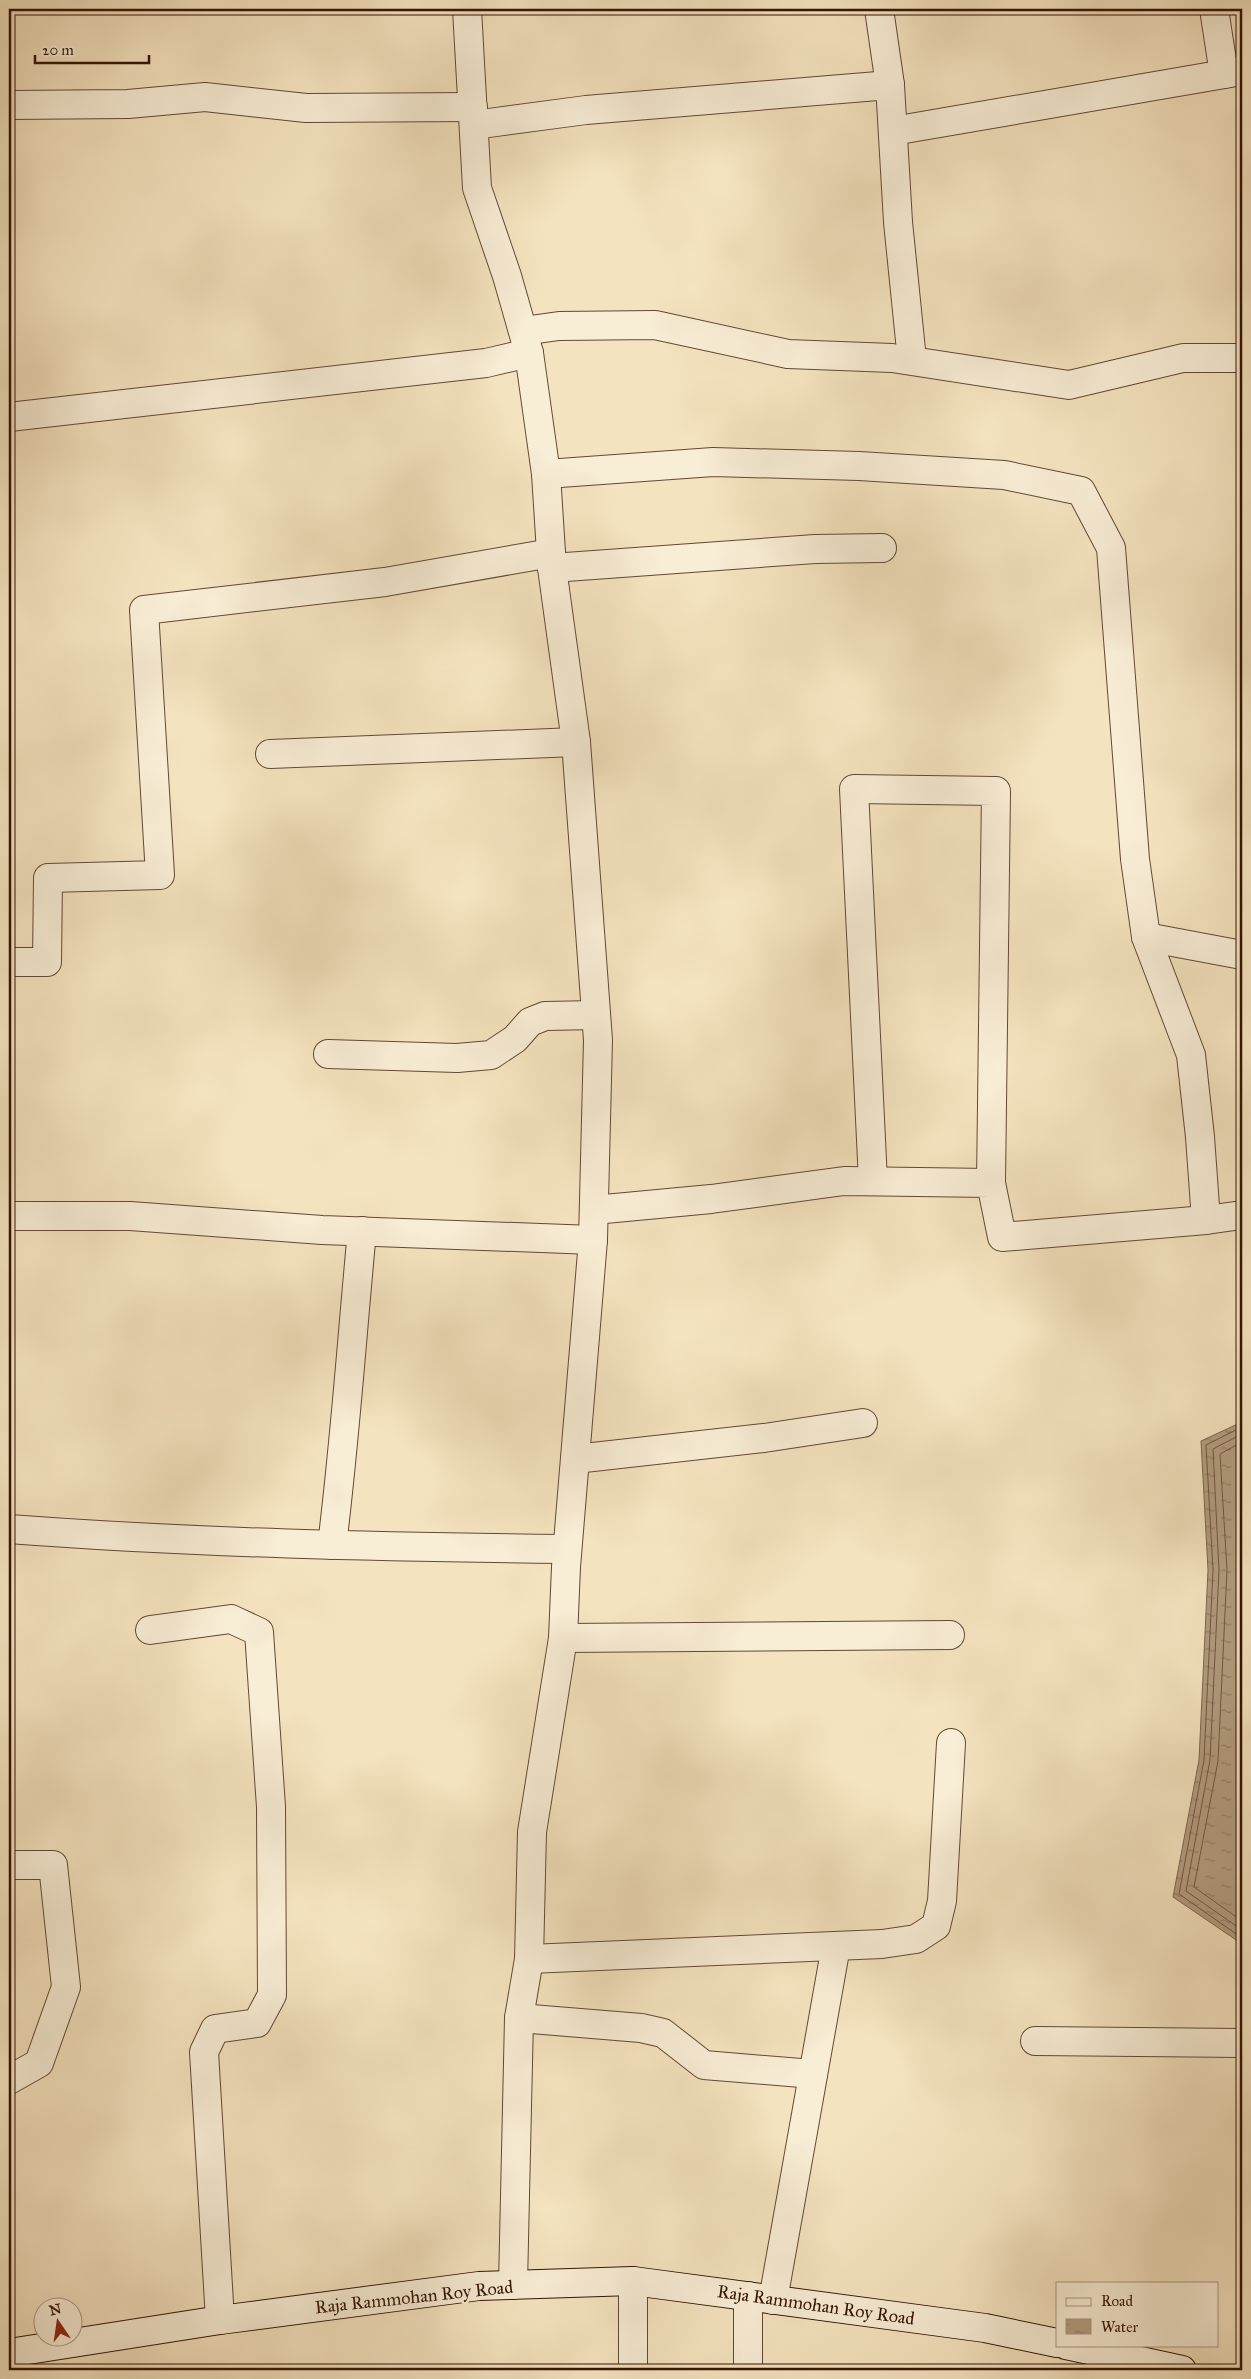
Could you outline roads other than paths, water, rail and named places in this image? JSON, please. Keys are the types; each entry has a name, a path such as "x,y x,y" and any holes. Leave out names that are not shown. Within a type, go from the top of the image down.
{"street":[{"path":"468,9 477,188 507,276 526,342 546,474 552,561 576,742 598,1040 593,1240 568,1549 563,1638 532,1832 529,1959 519,2018 513,2285"},
{"path":"880,9 890,86 898,222 912,360"},
{"path":"893,131 1233,73 1214,9"},
{"path":"9,105 128,104 205,98 306,108 474,116 586,110 890,86"},
{"path":"9,417 486,363 559,326 655,325 788,354 912,360 1070,385 1183,358 1242,358"},
{"path":"546,474 713,462 839,466 1004,475 1081,491 1111,548 1134,859 1146,937 1191,1055 1200,1137 1206,1220"},
{"path":"9,962 47,962 48,878 160,875 144,610 552,561 816,549 882,548"},
{"path":"270,754 576,742"},
{"path":"873,1181 854,789 996,791 991,1183 1002,1237 1206,1220 1242,1215"},
{"path":"1146,937 1242,955"},
{"path":"328,1054 456,1058 491,1055 515,1039 530,1022 545,1016 596,1015"},
{"path":"594,1210 711,1199 844,1181 991,1183"},
{"path":"9,1216 130,1216 362,1232 593,1240"},
{"path":"332,1545 344,1449 351,1341 362,1232"},
{"path":"575,1459 764,1438 863,1423"},
{"path":"9,1529 103,1536 332,1545 568,1549"},
{"path":"150,1630 231,1619 259,1632 271,1807 272,1994 257,2023 215,2029 204,2052 220,2320"},
{"path":"563,1638 950,1635"},
{"path":"529,1959 836,1946 916,1939 936,1926 942,1901 950,1744"},
{"path":"9,1864 53,1865 66,1986 39,2063 9,2080"},
{"path":"748,2370 761,2298 813,2074 836,1946"},
{"path":"519,2018 641,2028 664,2033 704,2065 813,2074"},
{"path":"1035,2041 1242,2043"},
{"path":"633,2281 633,2370"},
{"name":"Raja Rammohan Roy Road","path":"9,2353 220,2320 479,2286 633,2281 985,2328 1056,2343"},
{"path":"1071,2346 1182,2370"}],"water":[{"path":"1242,1422 1242,1944 1173,1897 1199,1760 1208,1570 1201,1441"}]}
